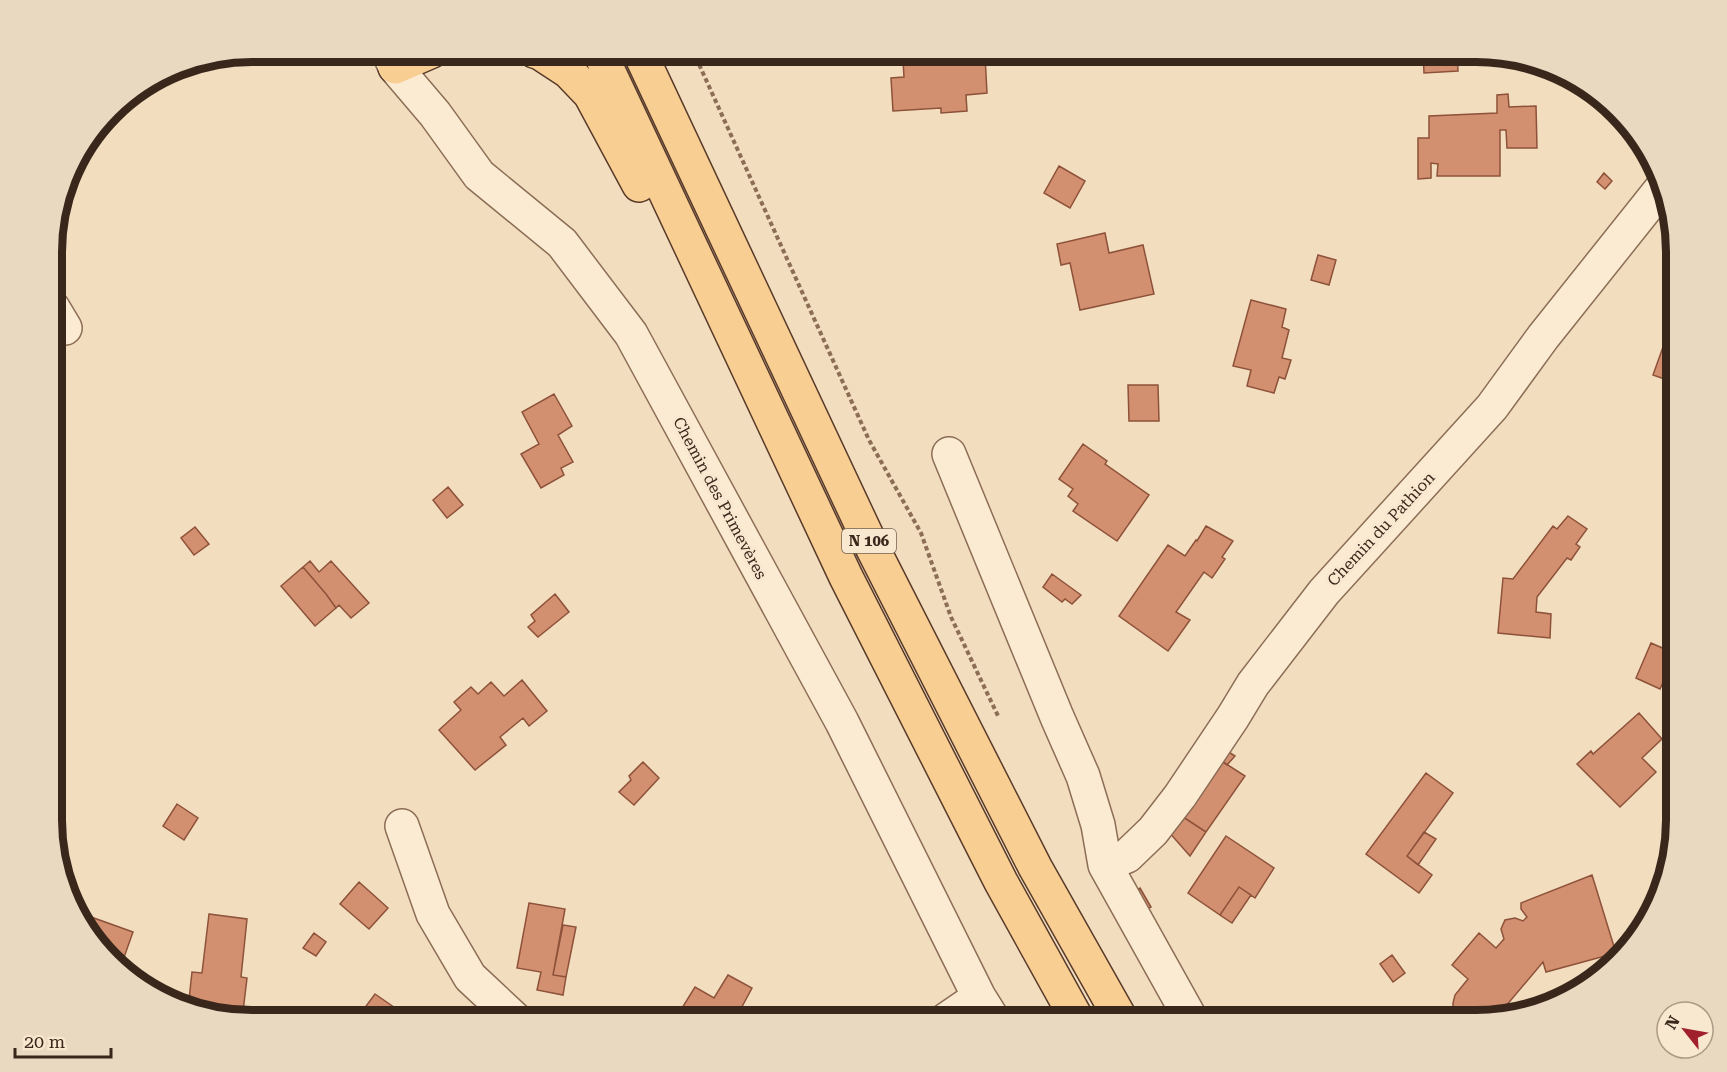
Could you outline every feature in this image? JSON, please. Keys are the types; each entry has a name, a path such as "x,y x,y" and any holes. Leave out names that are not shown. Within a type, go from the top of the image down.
{"main road":[{"path":"553,62 568,72 590,94 815,513"},
{"name":"N 106","path":"604,62 851,588 1001,882 1072,1010"},
{"name":"N 106","path":"644,62 873,549 1035,867 1116,1010"}],"street":[{"name":"Chemin des Primevères","path":"394,62 479,175 562,243 631,334 842,722 986,1009"},
{"name":"Chemin du Pathion","path":"1105,865 1127,855 1153,831 1180,796 1253,684 1324,592 1492,407 1543,338 1656,195"},
{"path":"949,454 1083,776 1098,825 1105,865 1186,1010"},
{"path":"402,826 433,914 443,932 470,977 505,1010"}],"path":[{"path":"698,62 869,440 921,533 951,616 999,719"}],"building":[{"path":"903,62 985,62 987,93 966,95 967,111 941,113 941,108 893,111 891,78 904,77"},
{"path":"1424,62 1458,62 1458,71 1424,73"},
{"path":"1508,94 1509,107 1536,106 1537,148 1507,148 1506,130 1500,130 1500,176 1437,176 1438,164 1431,163 1431,178 1418,179 1418,138 1429,138 1429,116 1497,113 1497,95"},
{"path":"1059,166 1085,181 1070,208 1044,193"},
{"path":"1604,173 1612,181 1605,189 1597,182"},
{"path":"1105,233 1109,253 1143,245 1154,294 1080,310 1070,263 1061,265 1057,244"},
{"path":"1318,255 1336,260 1329,285 1311,280"},
{"path":"1251,300 1286,309 1282,327 1289,330 1282,358 1291,360 1285,379 1279,377 1274,393 1247,386 1251,370 1233,366"},
{"path":"1665,341 1665,379 1653,375"},
{"path":"1128,385 1158,385 1159,421 1129,421"},
{"path":"554,394 572,426 558,435 573,462 561,468 564,475 541,488 521,454 539,444 522,412"},
{"path":"1083,444 1107,461 1105,464 1149,495 1117,541 1073,511 1078,504 1068,496 1073,489 1059,479"},
{"path":"448,487 463,505 447,518 433,500"},
{"path":"1568,516 1587,529 1576,544 1580,547 1571,560 1567,558 1537,597 1536,612 1551,614 1550,638 1498,633 1503,578 1513,579 1553,526 1557,529"},
{"path":"1206,526 1233,541 1222,557 1225,559 1212,578 1204,572 1176,612 1190,620 1168,651 1119,616 1168,545 1185,556"},
{"path":"195,527 209,544 194,555 181,538"},
{"path":"310,561 319,572 331,561 369,603 351,618 339,605 336,608 303,567"},
{"path":"303,567 336,608 315,626 281,586"},
{"path":"1052,574 1081,595 1072,604 1065,599 1062,602 1043,587"},
{"path":"555,594 569,612 538,637 528,627 535,621 531,615"},
{"path":"1651,643 1665,649 1665,678 1660,689 1636,678"},
{"path":"522,680 547,711 529,726 523,718 500,737 506,745 475,770 439,730 461,710 454,702 471,687 478,694 491,682 504,696"},
{"path":"1639,713 1662,739 1642,758 1656,772 1620,807 1577,764 1591,751 1593,754"},
{"path":"1224,749 1235,756 1227,765 1217,758"},
{"path":"1217,758 1245,776 1206,832 1177,813"},
{"path":"643,762 659,778 634,805 619,792 631,780 629,776"},
{"path":"1426,773 1453,793 1407,856 1432,875 1419,893 1366,854"},
{"path":"177,804 198,818 184,840 163,826"},
{"path":"1177,813 1206,832 1190,856 1167,830"},
{"path":"1424,832 1436,839 1418,865 1407,856"},
{"path":"1226,836 1274,868 1255,898 1239,887 1220,915 1188,893"},
{"path":"1592,875 1615,949 1610,955 1546,972 1543,962 1504,1008 1453,1010 1455,995 1468,979 1452,965 1479,933 1496,948 1504,939 1501,929 1505,920 1515,918 1523,921 1527,917 1521,909 1521,903"},
{"path":"359,882 388,908 369,929 340,904"},
{"path":"1239,887 1251,895 1232,923 1220,915"},
{"path":"1140,888 1151,907 1144,911 1136,891"},
{"path":"529,903 565,909 553,975 566,977 563,995 537,990 541,972 517,968"},
{"path":"209,914 247,919 241,977 247,978 243,1010 227,1009 189,999 192,972 202,973"},
{"path":"91,917 133,932 123,960 109,946 89,920"},
{"path":"563,925 576,927 566,977 553,975"},
{"path":"314,933 326,942 316,956 303,948"},
{"path":"1392,955 1405,973 1393,982 1380,964"},
{"path":"728,975 752,988 740,1010 681,1010 695,987 714,998"},
{"path":"375,994 398,1010 363,1010"}]}
